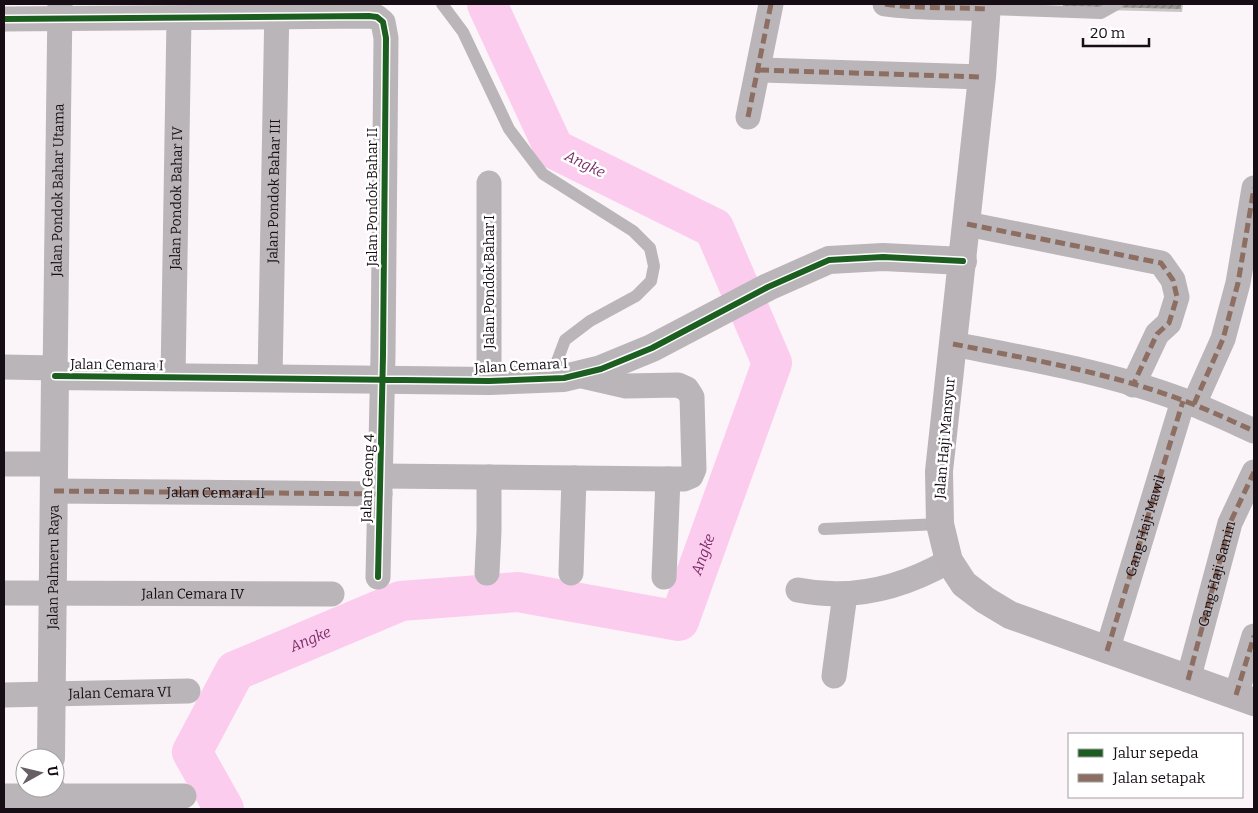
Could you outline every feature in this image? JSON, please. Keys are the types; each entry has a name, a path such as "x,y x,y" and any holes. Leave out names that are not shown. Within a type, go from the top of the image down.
{"main road":[{"name":"Jalan Haji Mansyur","path":"987,6 982,77 967,224 939,472 940,524 949,561 964,584 1010,614 1107,651 1245,699"}],"street":[{"path":"748,117 771,4"},
{"path":"885,4 912,8 987,6"},
{"path":"4,20 60,12 179,18 277,10"},
{"name":"Jalan Pondok Bahar II","path":"277,10 377,17 383,22 386,38 383,380"},
{"name":"Jalan Pondok Bahar III","path":"270,379 277,10"},
{"name":"Jalan Pondok Bahar Utama","path":"55,372 60,12"},
{"name":"Jalan Pondok Bahar IV","path":"173,378 179,18"},
{"path":"759,70 982,77"},
{"name":"Jalan Pondok Bahar I","path":"489,183 489,381"},
{"name":"Gang Haji Mawil","path":"1107,651 1188,402 1223,339 1238,283 1254,188"},
{"path":"967,224 1161,263 1173,280 1177,297 1169,323 1157,334 1133,385"},
{"name":"Jalan Cemara I","path":"4,367 55,372 173,378 550,380 578,375 624,360 681,333 768,286 822,262 846,258 900,257 962,261"},
{"path":"953,344 1064,366 1133,385 1188,402 1254,431"},
{"name":"Jalan Palmeru Raya","path":"51,748 55,372"},
{"name":"Jalan Cemara II","path":"4,464 54,477 380,485 489,477 684,479 691,476 694,469 692,397 687,389 678,385 626,386 578,375"},
{"name":"Jalan Geong 4","path":"378,577 383,380"},
{"name":"Gang Haji Samin","path":"1188,680 1230,523 1254,472"},
{"path":"487,573 490,531 489,477"},
{"path":"571,573 574,478"},
{"path":"664,577 668,479"},
{"path":"798,590 822,595 845,594 893,586 921,578 949,561"},
{"name":"Jalan Cemara IV","path":"4,593 332,594"},
{"path":"834,676 845,594"},
{"path":"1245,699 1254,636"},
{"name":"Jalan Cemara VI","path":"4,695 188,691"},
{"path":"65,798 184,796"}],"lane":[{"path":"442,4 463,32 509,129 543,174 633,231 650,248 654,266 651,281 636,296 590,321 565,340 550,380"},
{"path":"987,6 1101,13 1117,4"},
{"path":"824,529 940,524"}],"building":[{"path":"1063,4 1181,4 1181,9 1063,6"}],"waterway":[{"name":"Angke","path":"224,809 192,752 235,671 401,601 518,592 679,621 772,363 714,228 554,149 487,4"}],"marked path":[{"path":"748,117 771,4"},
{"path":"885,4 987,9"},
{"path":"759,70 982,77"},
{"path":"1194,404 1223,339 1238,283 1254,188"},
{"path":"967,224 1161,263 1173,280 1177,297 1169,323 1157,334 1133,385"},
{"path":"953,344 1106,376 1166,394 1254,431"},
{"path":"1107,651 1183,401"},
{"path":"1188,680 1230,523 1254,472"},
{"path":"54,491 380,494"},
{"path":"1236,695 1254,636"}],"cycle path":[{"path":"4,19 369,16 377,17 383,22 386,38 383,355 378,577"},
{"path":"55,376 489,381 564,378 601,369 652,348 768,287 829,260 883,257 963,261"}]}
